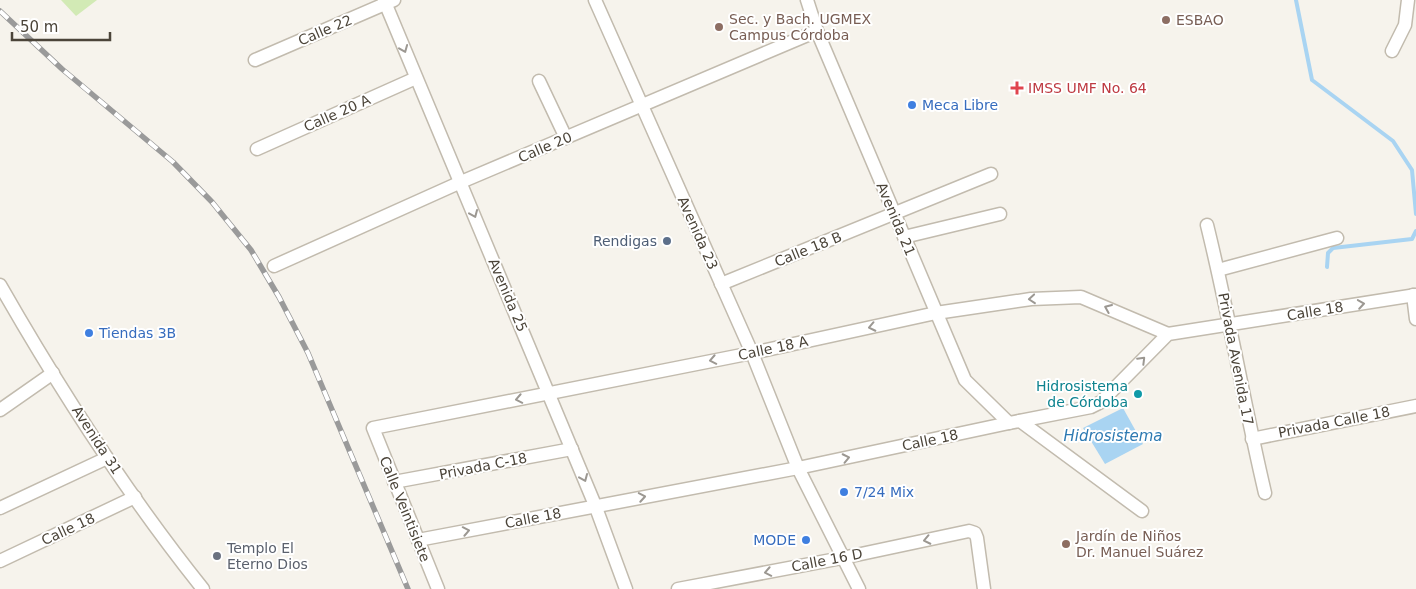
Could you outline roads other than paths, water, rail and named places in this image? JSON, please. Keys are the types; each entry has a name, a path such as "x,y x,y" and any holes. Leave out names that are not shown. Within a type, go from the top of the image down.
{"street":[{"name":"Avenida 23","path":"595,0 752,353 798,468"},
{"name":"Avenida 21","path":"807,0 817,31 965,380 1015,422 1142,512"},
{"path":"1392,51 1405,25 1408,0"},
{"name":"Calle 22","path":"255,60 388,1"},
{"name":"Avenida 25","path":"388,1 416,78 596,505 626,589"},
{"name":"Calle 20","path":"274,266 461,182 817,31"},
{"name":"Calle 20 A","path":"257,149 416,78"},
{"path":"539,81 566,138"},
{"name":"Calle 18 B","path":"721,284 991,174"},
{"path":"904,237 1000,214"},
{"name":"Privada Avenida 17","path":"1207,225 1265,493"},
{"path":"1218,270 1337,238"},
{"name":"Avenida 31","path":"0,285 107,458 172,550 203,589"},
{"path":"1414,295 1416,319"},
{"name":"Calle 18","path":"418,540 798,468 1091,407 1101,402 1168,334 1414,295"},
{"name":"Calle 18 A","path":"373,428 752,353 936,314 1031,299 1081,297 1168,334"},
{"path":"0,410 53,373"},
{"name":"Privada Calle 18","path":"1252,439 1416,406"},
{"name":"Calle Veintisiete","path":"373,428 438,589"},
{"name":"Privada C-18","path":"394,482 572,449"},
{"path":"0,508 107,458"},
{"path":"798,468 859,589"},
{"name":"Calle 18","path":"0,561 135,497"},
{"name":"Calle 16 D","path":"678,589 842,558 969,531 975,533 977,538 984,589"}],"water":[{"name":"Hidrosistema","path":"1123,408 1143,444 1105,464 1083,428"}],"waterway":[{"path":"1296,0 1312,80 1393,141 1412,170 1416,214"},
{"path":"1327,267 1328,253 1333,248 1412,239 1416,231"}],"railway":[{"path":"0,11 62,69 173,162 212,202 251,250 279,297 308,353 408,589"}],"place":[{"name":"ESBAO","path":"1166,20"},
{"name":"Sec. y Bach. UGMEX Campus Córdoba","path":"719,27"},
{"name":"IMSS UMF No. 64","path":"1017,88"},
{"name":"Meca Libre","path":"912,105"},
{"name":"Rendigas","path":"667,241"},
{"name":"Tiendas 3B","path":"89,333"},
{"name":"Hidrosistema de Córdoba","path":"1138,394"},
{"name":"7/24 Mix","path":"844,492"},
{"name":"MODE","path":"806,540"},
{"name":"Jardín de Niños Dr. Manuel Suárez","path":"1066,544"},
{"name":"Templo El Eterno Dios","path":"217,556"}]}
